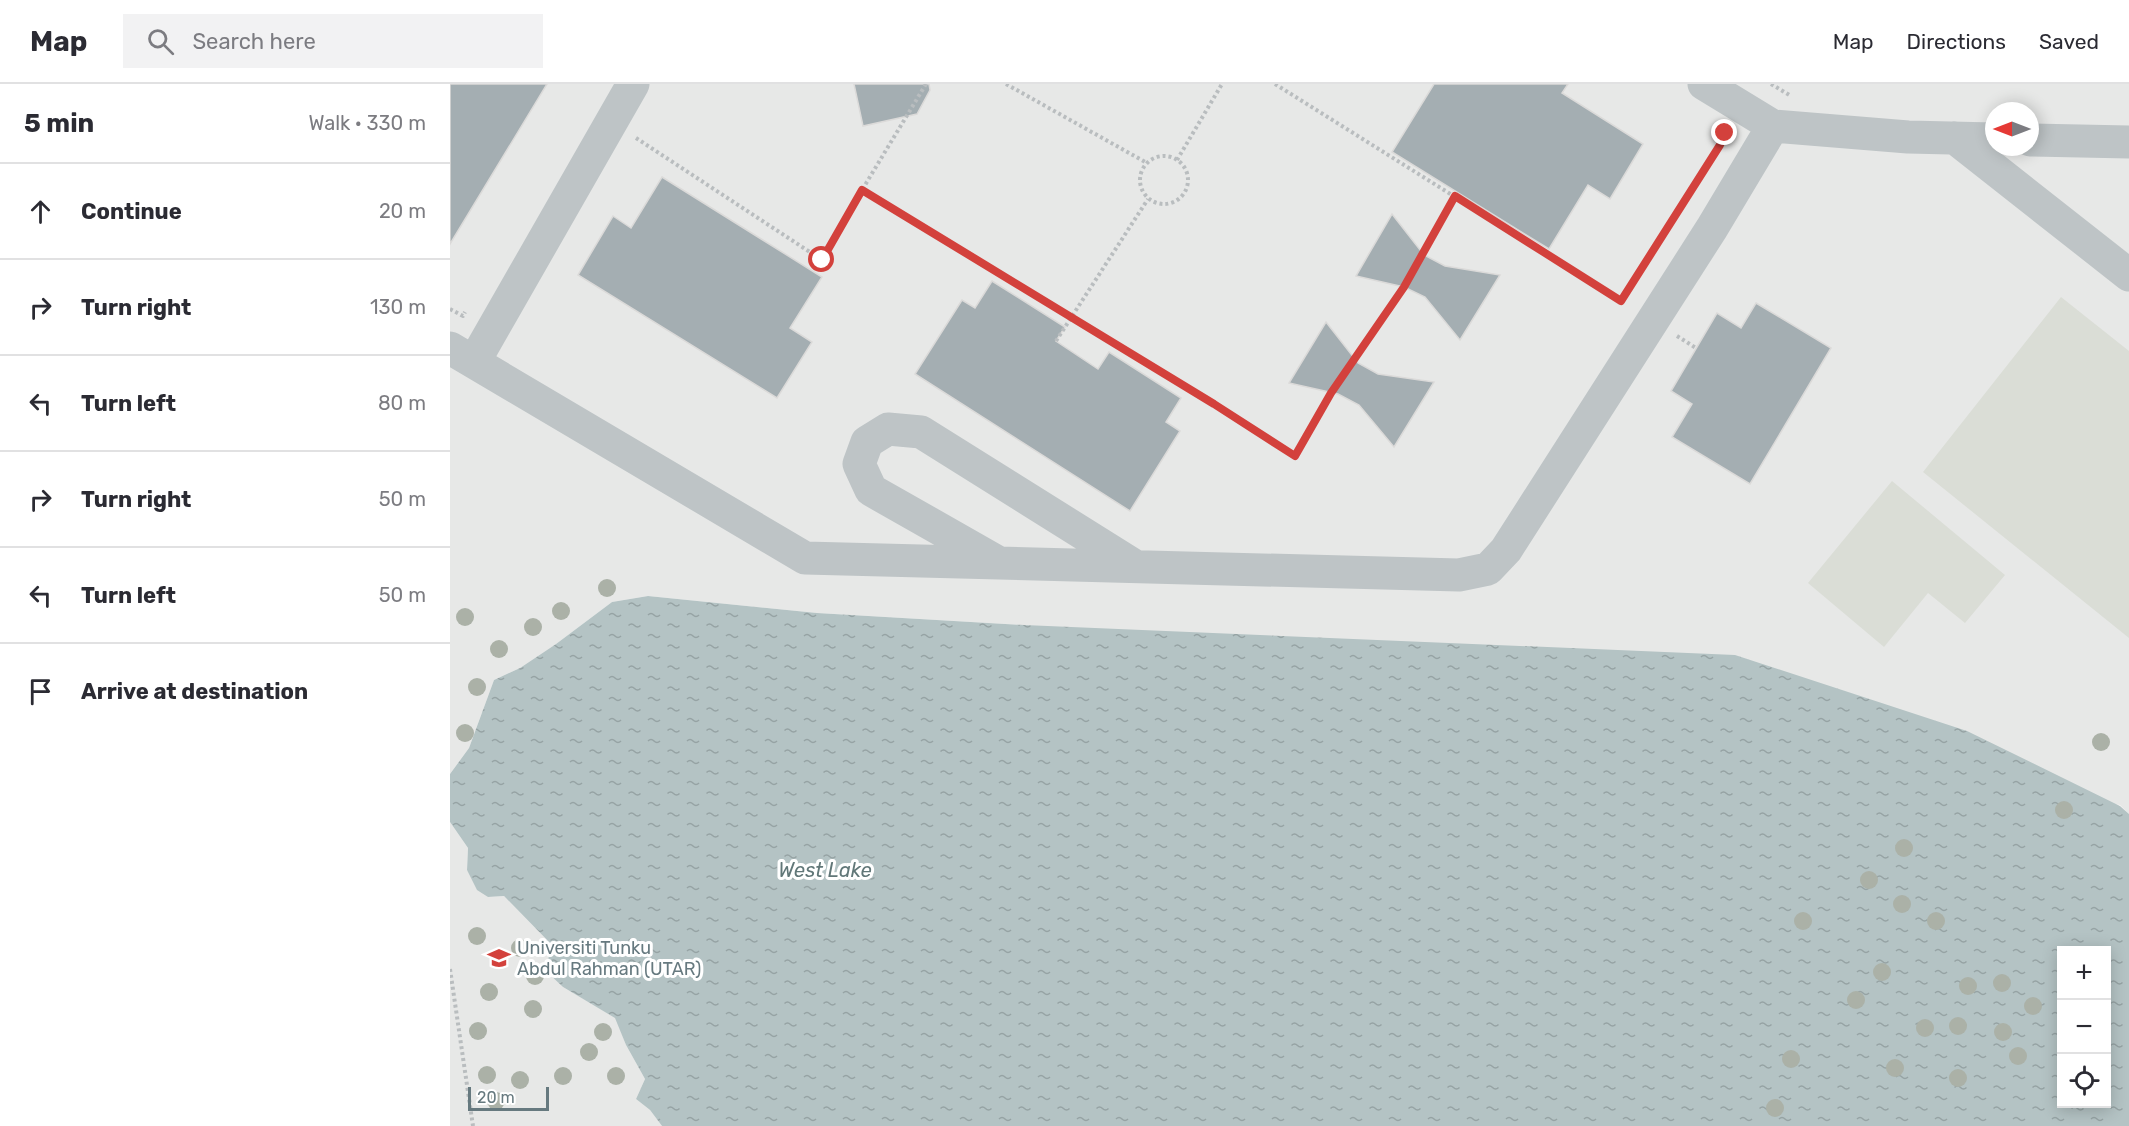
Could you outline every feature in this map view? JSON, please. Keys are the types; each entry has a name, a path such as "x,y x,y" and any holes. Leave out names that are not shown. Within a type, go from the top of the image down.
{"lane":[{"path":"633,84 612,122 462,355 805,558 1459,574 1488,569 1506,550 1712,228 1773,126"},
{"path":"1710,88 1773,126 1908,137 1985,139"},
{"path":"1955,138 2129,275"},
{"path":"2039,140 2129,142"},
{"path":"1000,563 871,490 859,464 867,442 888,429 921,432 1135,567"}],"path":[{"path":"612,122 822,260 926,84"},
{"path":"1006,84 1147,163"},
{"path":"1177,160 1222,84"},
{"path":"1275,84 1621,301 1720,145 1725,133 1726,114 1713,100 1710,88"},
{"path":"1170,157 1177,160 1187,172 1188,181 1183,195 1177,201 1163,205 1148,199 1143,193 1140,177 1147,163 1154,158 1170,157"},
{"path":"862,190 1295,456 1331,393 1404,287 1455,196"},
{"path":"1056,341 1148,199"},
{"path":"450,309 463,316 468,306"},
{"path":"450,969 473,1126"}],"shaded area":[{"path":"450,84 2129,84 2129,814 2120,805 1024,625 817,613 648,596 612,602 520,668 494,680 469,748 450,774"},
{"path":"2061,297 2129,351 2129,638 1923,472"},
{"path":"1892,481 2005,575 1965,623 1928,593 1884,647 1808,583"},
{"name":"Universiti Tunku Abdul Rahman (UTAR)","path":"450,822 468,848 467,870 488,897 504,896 548,941 549,974 563,987 616,1018 626,1045 645,1079 636,1099 650,1110 662,1126 450,1126"}],"water":[{"name":"West Lake","path":"648,596 817,613 1024,625 1735,655 1967,731 2120,806 2129,814 2129,1126 662,1126 650,1110 636,1099 645,1079 626,1045 615,1018 563,987 549,974 548,941 504,896 488,897 477,890 467,870 468,848 450,822 450,774 469,748 494,680 520,668 612,602"}],"building":[{"path":"450,84 547,84 450,244"},
{"path":"854,84 929,84 930,90 917,114 863,126"},
{"path":"1434,84 1568,84 1562,93 1643,144 1610,199 1588,185 1549,249 1392,152"},
{"path":"662,177 822,277 790,328 812,342 777,398 578,275 613,216 631,228"},
{"path":"1392,214 1424,255 1445,266 1500,275 1460,340 1425,297 1404,287 1356,276"},
{"path":"992,281 1065,327 1056,341 1098,369 1109,352 1181,398 1166,422 1180,431 1130,511 915,374 962,300 975,308"},
{"path":"1756,303 1831,348 1750,484 1672,437 1692,404 1671,391 1717,313 1741,328"},
{"path":"1326,322 1358,363 1378,374 1434,382 1394,447 1359,405 1338,394 1289,383"}],"place":[{"name":"Universiti Tunku Abdul Rahman (UTAR)","path":"499,958"}],"route":[{"path":"822,260 862,190 1214,404 1295,456 1331,393 1404,287 1455,196 1621,301 1720,145 1725,133"}]}
